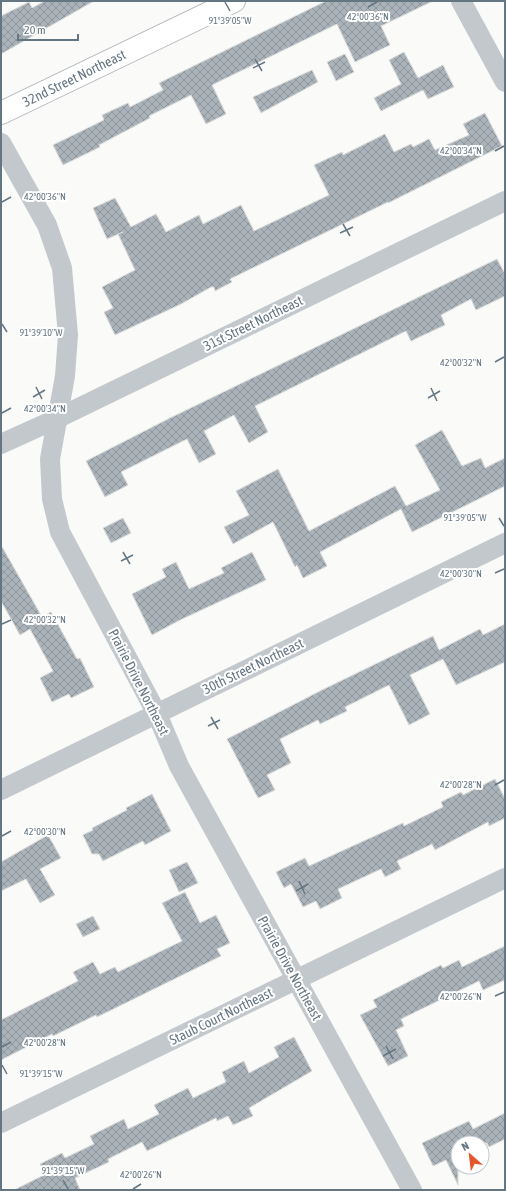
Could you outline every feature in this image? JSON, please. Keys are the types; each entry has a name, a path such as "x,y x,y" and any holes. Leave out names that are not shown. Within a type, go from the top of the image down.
{"main road":[{"name":"32nd Street Northeast","path":"1,113 234,1"}],"street":[{"path":"461,1 505,82"},
{"name":"Prairie Drive Northeast","path":"1,143 47,225 62,268 68,335 65,376 56,419 50,459 52,499 60,532 157,714 179,766 412,1190"},
{"name":"31st Street Northeast","path":"1,444 56,419 505,201"},
{"name":"30th Street Northeast","path":"1,790 505,543"},
{"name":"Staub Court Northeast","path":"1,1124 505,878"}],"building":[{"path":"45,1 94,1 1,54 1,16 29,2 32,8"},
{"path":"326,1 433,1 381,26 390,45 355,62 337,24 212,85 226,114 206,124 191,95 149,116 150,118 99,145 100,147 63,165 53,145 104,120 102,115 128,103 130,107 163,90 159,83"},
{"path":"404,52 418,78 443,65 454,87 428,99 423,90 381,111 374,98 401,84 389,60"},
{"path":"345,54 354,72 336,81 327,62"},
{"path":"312,70 318,82 261,113 253,97"},
{"path":"485,113 502,146 230,279 232,282 215,291 214,287 211,287 181,304 115,335 104,312 113,308 102,287 135,270 118,234 107,239 93,208 115,198 131,227 156,214 166,232 199,215 203,224 241,205 254,231 329,195 314,165 342,152 343,155 385,134 394,152 411,144 413,147 429,139 435,150 469,135 463,124"},
{"path":"497,259 505,274 505,296 476,310 471,299 441,315 445,325 411,341 406,331 255,406 268,432 249,443 234,415 204,431 216,454 199,463 187,439 121,472 128,485 105,497 86,461 170,418"},
{"path":"442,430 462,466 481,458 485,468 505,458 505,486 412,532 401,509 320,552 327,566 303,578 297,565 295,567 273,522 233,544 224,527 249,515 236,491 278,469 309,531 395,486 406,506 440,490 415,445"},
{"path":"123,518 131,533 111,543 103,528"},
{"path":"1,545 42,617 51,612 77,659 80,658 94,687 71,698 69,694 52,702 40,678 53,671 30,629 20,635 1,601"},
{"path":"252,552 266,580 180,620 152,635 132,594 166,577 162,569 176,562 189,589 224,573 221,568"},
{"path":"505,624 505,662 456,685 443,659 410,675 430,714 409,725 389,685 345,707 347,711 320,724 318,720 280,739 291,763 267,775 275,790 258,798 227,739 320,691 433,636 439,650 480,629 483,635"},
{"path":"495,779 505,799 505,818 489,826 488,822 435,850 432,844 397,861 401,869 385,877 381,869 338,889 342,898 320,909 316,901 303,907 291,884 284,888 276,872 305,858 309,866 403,823 404,826 443,807 441,802 461,792 463,795"},
{"path":"152,794 171,831 145,845 143,841 103,861 99,854 92,854 83,835 93,830 92,828 127,810 126,808"},
{"path":"48,835 61,858 40,869 55,895 40,903 26,879 1,891 1,862"},
{"path":"187,862 198,883 179,892 169,870"},
{"path":"185,892 200,923 216,915 230,943 217,949 221,956 97,1017 96,1015 53,1036 52,1034 1,1060 1,1020 78,981 73,972 93,962 100,974 115,967 118,972 182,941 162,903"},
{"path":"93,916 100,929 83,937 76,924"},
{"path":"505,946 505,980 483,990 479,981 401,1019 404,1026 396,1030 408,1056 388,1066 360,1015 377,1007 373,1000 441,965 443,968 459,960 462,967"},
{"path":"294,1037 312,1071 249,1108 253,1116 233,1125 228,1116 217,1121 216,1118 147,1151 142,1142 108,1159 109,1162 75,1178 80,1190 14,1190 46,1174 40,1164 62,1153 65,1158 94,1144 90,1136 124,1119 128,1129 159,1114 154,1105 188,1088 193,1098 226,1082 222,1072 244,1061 249,1073 279,1057 274,1047"},
{"path":"505,1113 505,1139 490,1146 490,1135 450,1135 450,1168 446,1160 433,1166 422,1143 469,1121 473,1129"},
{"path":"453,1175 458,1175 458,1185"}]}
